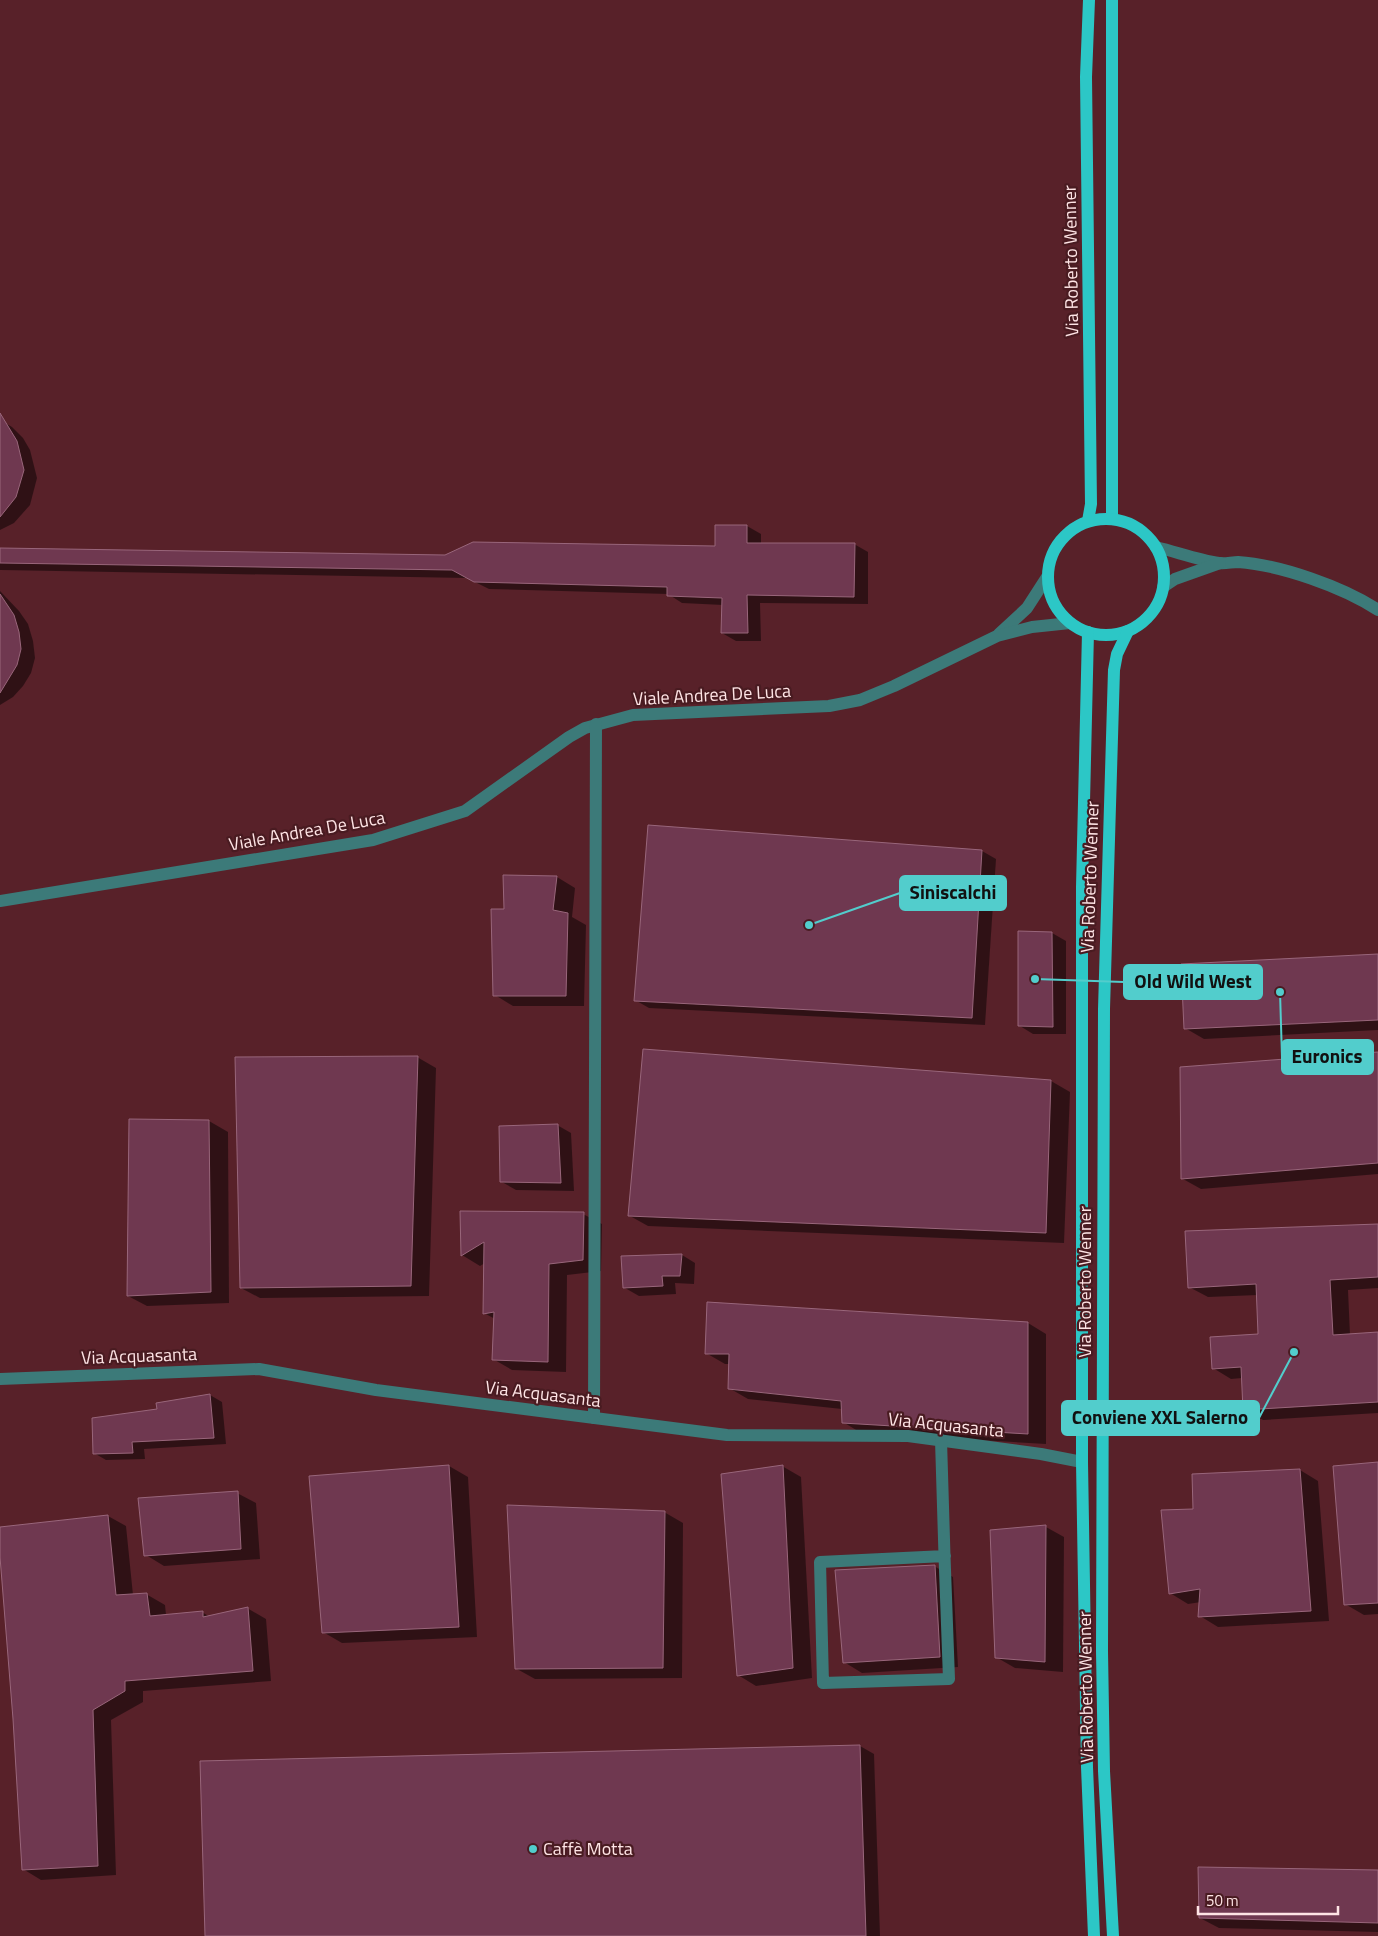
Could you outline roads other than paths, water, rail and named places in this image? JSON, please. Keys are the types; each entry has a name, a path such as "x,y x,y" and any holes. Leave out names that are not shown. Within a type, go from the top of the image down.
{"main road":[{"name":"Via Roberto Wenner","path":"1088,521 1090,504 1086,87 1089,0"},
{"path":"1112,0 1112,518"},
{"path":"1112,518 1137,528 1150,538 1156,547 1164,569 1160,598 1147,618 1128,631 1108,635 1088,632 1070,623 1051,598 1047,577 1048,567 1055,547 1069,531 1088,521 1112,518"},
{"name":"Via Roberto Wenner","path":"1113,1936 1104,1771 1102,1651 1104,1009 1114,670 1117,654 1128,631"},
{"name":"Via Roberto Wenner","path":"1088,632 1082,887 1082,1462 1087,1767 1094,1936"}],"street":[{"path":"1156,547 1220,563"},
{"path":"1163,587 1175,579 1220,563 1238,562 1328,584 1360,598 1378,610"},
{"path":"998,636 1027,608 1047,577"},
{"path":"998,636 1032,627 1070,623"},
{"name":"Viale Andrea De Luca","path":"0,901 373,840 465,811 569,737 596,724 633,714 829,706 860,700 924,672 998,636"},
{"path":"594,1418 596,724"},
{"name":"Via Acquasanta","path":"0,1379 259,1369 376,1390 727,1435 908,1436 1042,1454 1082,1462"},
{"path":"941,1440 945,1556 949,1679 823,1683 820,1562 945,1556"}],"place":[{"name":"Siniscalchi","path":"809,925"},
{"name":"Old Wild West","path":"1035,979"},
{"name":"Euronics","path":"1280,992"},
{"name":"Conviene XXL Salerno","path":"1294,1352"},
{"name":"Caffè Motta","path":"533,1849"}]}
